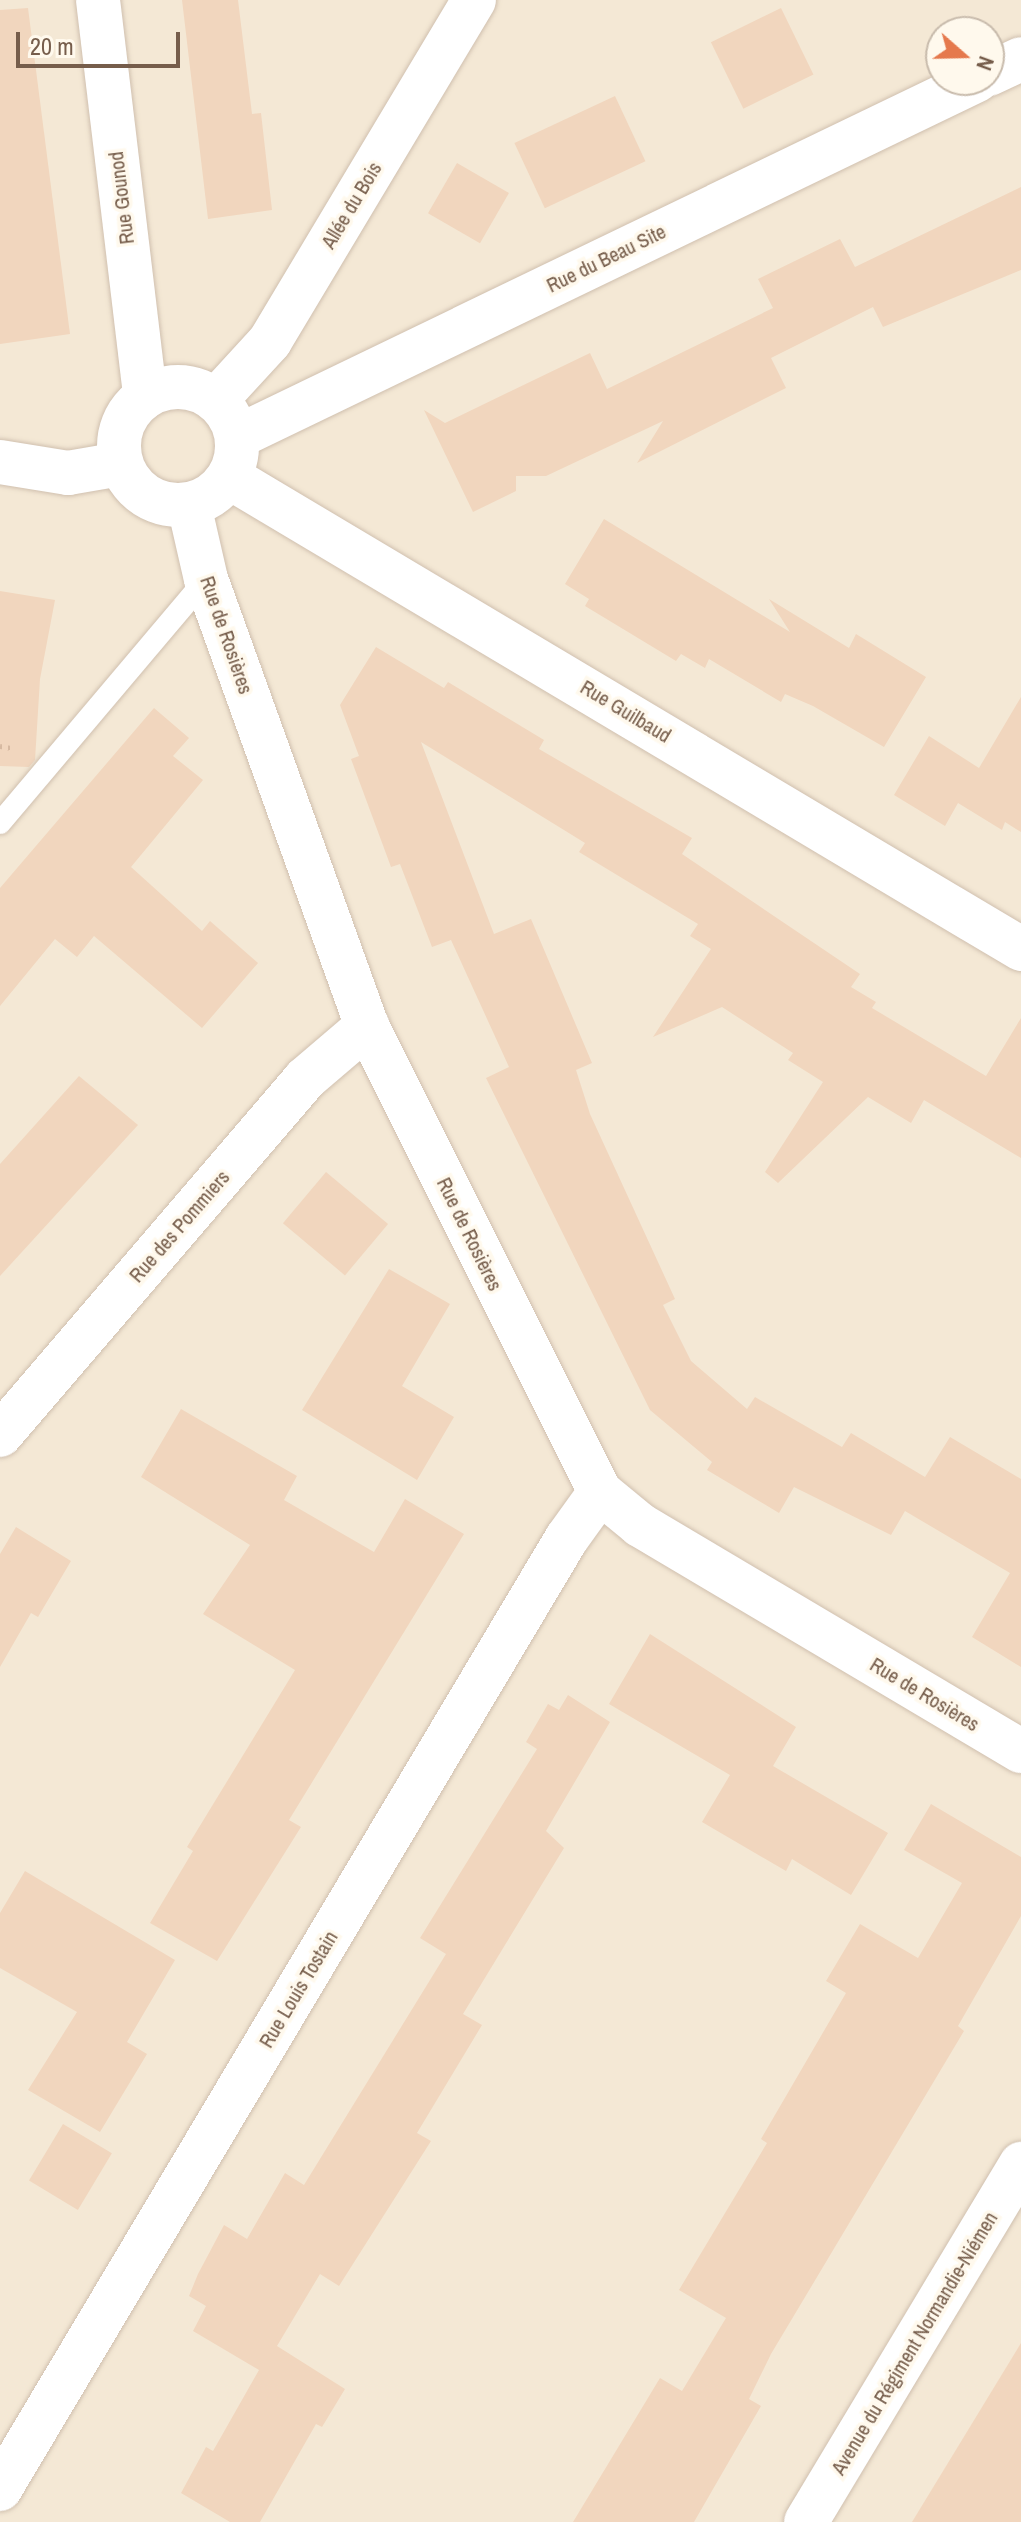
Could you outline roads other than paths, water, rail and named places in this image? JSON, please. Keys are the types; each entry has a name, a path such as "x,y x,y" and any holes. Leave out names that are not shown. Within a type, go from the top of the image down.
{"street":[{"name":"Rue Gounod","path":"98,0 145,396"},
{"name":"Allée du Bois","path":"227,438 270,341 474,0"},
{"name":"Rue du Beau Site","path":"227,438 943,96"},
{"path":"181,386 227,438 212,495 189,505 147,497 120,464 123,426 145,396 181,386"},
{"name":"Rue Guilbaud","path":"227,438 1021,949"},
{"path":"0,462 68,473 120,464"},
{"name":"Rue de Rosières","path":"189,505 206,579 367,1026 600,1492 640,1525 1021,1751"},
{"name":"Rue des Pommiers","path":"0,1435 305,1079 367,1026"},
{"name":"Rue Louis Tostain","path":"0,2489 558,1552 600,1492"},
{"name":"Avenue du Régiment Normandie-Niémen","path":"806,2522 1021,2164"}],"lane":[{"path":"0,823 133,660 206,579"}]}
